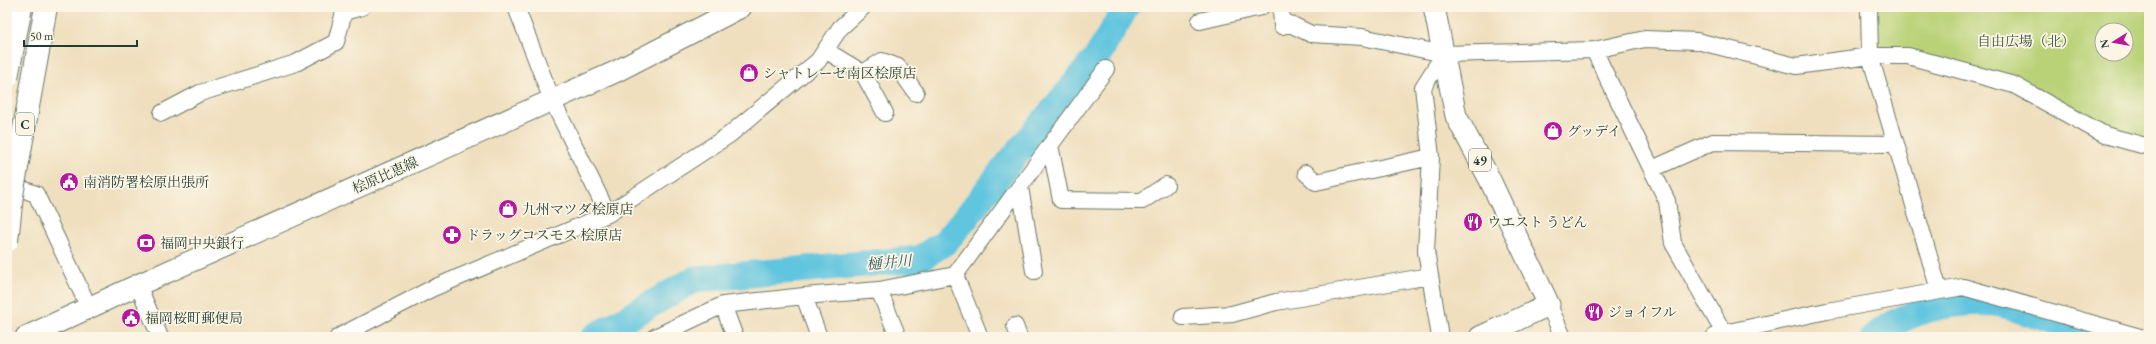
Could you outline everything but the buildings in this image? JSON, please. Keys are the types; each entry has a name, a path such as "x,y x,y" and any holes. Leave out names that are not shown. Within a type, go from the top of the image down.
{"highway":[{"path":"7,77 21,7"},
{"name":"C","path":"7,241 12,195 46,7"}],"main road":[{"name":"桧原比恵線","path":"26,337 138,285 648,56 741,7"},
{"name":"49","path":"1434,7 1456,116 1489,178 1549,305"},
{"path":"1480,337 1549,305"}],"street":[{"path":"162,113 200,93 296,63 336,42 344,12 362,7"},
{"path":"516,7 552,100 608,214"},
{"path":"338,337 430,289 608,214 729,135 818,61 840,28 863,7"},
{"path":"1200,21 1261,7"},
{"path":"1281,7 1282,26 1290,24 1311,34 1362,37 1444,54 1594,50 1645,39 1697,41 1796,66 1870,56 1908,56 2014,85 2105,135 2149,147"},
{"path":"1869,7 1870,56 1939,290"},
{"path":"7,44 40,50"},
{"path":"825,50 863,73 885,113"},
{"path":"1594,50 1667,201 1673,243 1719,335 1939,290 1963,287 2140,337"},
{"path":"1440,337 1426,251 1431,157 1423,87 1444,54"},
{"path":"863,73 882,61 898,67 916,93"},
{"path":"656,337 722,305 804,296 880,290 955,275 1106,69"},
{"path":"1652,170 1713,142 1896,144"},
{"path":"1050,145 1061,200 1142,201 1166,185"},
{"path":"1306,174 1316,182 1431,157"},
{"path":"17,187 36,194 89,308"},
{"path":"1020,187 1034,271"},
{"path":"955,275 980,337"},
{"path":"1183,317 1232,314 1276,302 1430,276"},
{"path":"138,285 160,337"},
{"path":"880,290 898,337"},
{"path":"804,296 819,337"},
{"path":"722,305 735,337"},
{"name":"49","path":"1549,305 1563,337"}],"green space":[{"name":"自由広場（北）","path":"1869,7 2149,7 2149,147 2014,85 1870,56"}],"waterway":[{"name":"樋井川","path":"594,337 695,279 919,259 944,243 965,219 999,175 1097,57 1126,7"},
{"path":"1874,337 1901,320 1915,314 1946,305 1978,302 2006,305 2105,337"}],"place":[{"name":"シャトレーゼ南区桧原店","path":"749,73"},
{"name":"グッデイ","path":"1553,131"},
{"name":"南消防署桧原出張所","path":"69,182"},
{"name":"九州マツダ桧原店","path":"508,209"},
{"name":"ウエスト うどん","path":"1473,222"},
{"name":"ドラッグコスモス 桧原店","path":"452,235"},
{"name":"福岡中央銀行","path":"146,243"},
{"name":"ジョイフル","path":"1594,312"},
{"name":"福岡桜町郵便局","path":"131,318"}]}
